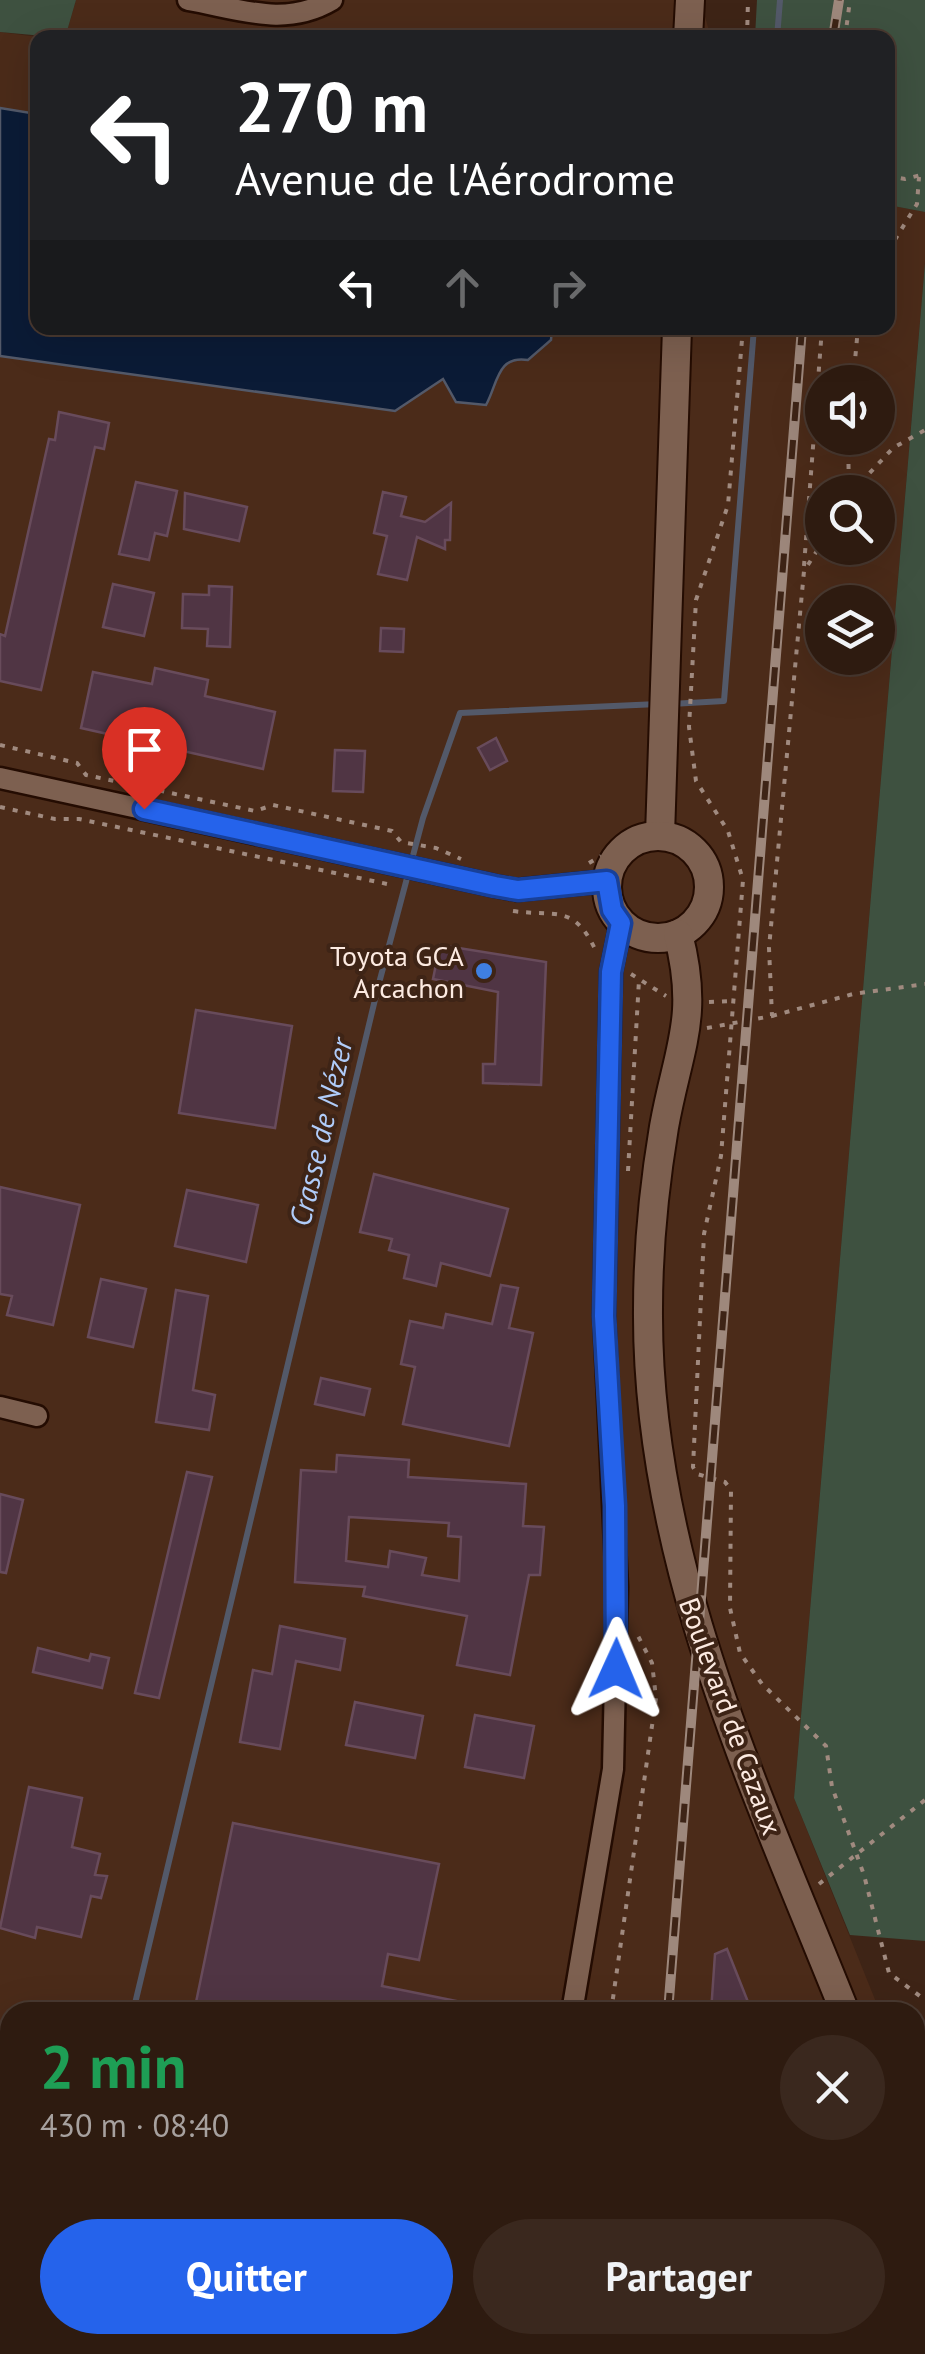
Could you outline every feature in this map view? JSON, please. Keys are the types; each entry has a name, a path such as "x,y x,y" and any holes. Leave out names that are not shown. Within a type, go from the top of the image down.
{"main road":[{"path":"688,30 690,0"},
{"path":"660,835 677,698 677,335"},
{"path":"660,835 692,847 709,877 704,911 678,934 648,937 621,923 612,910 598,867 611,866 630,843 660,835"},
{"name":"Boulevard de Cazaux","path":"678,934 690,978 688,1027 654,1189 648,1308 659,1455 697,1631 737,1745 841,2002"}],"street":[{"path":"188,0 280,16 306,16 332,0"},
{"path":"0,778 404,873 518,890 598,867"},
{"path":"574,2002 613,1768 616,1554 604,1316 612,962 621,923"},
{"path":"0,1407 37,1416"}],"path":[{"path":"748,0 748,30"},
{"path":"846,30 850,0"},
{"path":"895,176 922,175 917,204 895,240"},
{"path":"742,335 728,506 696,600 677,698 676,727 696,781 728,831 742,870 719,1170 704,1234 694,1470 725,1482 731,1490 730,1608 740,1653 762,1684 826,1746 832,1786 889,1973 925,2000"},
{"path":"772,1016 769,948 821,335"},
{"path":"854,365 857,335"},
{"path":"867,475 893,448 925,430"},
{"path":"804,571 808,565"},
{"path":"0,746 78,763 86,775 255,811 273,804 392,831 406,842 457,854 466,866"},
{"path":"0,808 55,820 78,819 404,873"},
{"path":"502,909 568,914 584,926 596,952 640,980"},
{"path":"688,1027 730,1026 854,994 925,984"},
{"path":"800,1899 925,1800"}],"shaded area":[{"path":"76,0 700,0 709,30 67,30"},
{"path":"0,32 30,36 30,335 895,335 895,206 925,212 925,263 895,615 895,585 805,585 805,675 890,675 794,1798 876,2002 0,2002"}],"green space":[{"path":"0,0 76,0 67,30 30,30 30,35 0,32"},
{"path":"757,0 925,0 925,212 895,206 895,30 755,30"},
{"path":"925,263 925,1941 850,1935 794,1798 890,675 895,675 895,615"}],"water":[{"path":"0,108 30,113 30,335 551,335 551,340 528,360 504,366 486,405 456,402 443,379 395,411 0,356"}],"building":[{"path":"59,412 109,423 104,449 95,447 41,690 0,681 0,634 5,636 49,439 55,440"},
{"path":"136,482 177,491 167,536 155,533 149,560 119,554"},
{"path":"383,492 406,497 401,516 425,522 451,503 450,540 445,540 445,549 417,537 407,580 378,574 387,536 374,533"},
{"path":"185,493 247,507 239,541 184,529"},
{"path":"113,584 154,593 144,636 103,627"},
{"path":"209,586 232,587 230,647 207,646 208,629 182,628 183,594 209,595"},
{"path":"381,628 404,629 403,652 380,651"},
{"path":"155,668 208,680 205,696 275,712 263,769 81,728 93,672 152,684"},
{"path":"496,738 507,761 490,770 478,748"},
{"path":"335,750 365,751 363,792 333,791"},
{"path":"440,945 546,962 541,1085 483,1083 483,1064 495,1064 498,992 433,979"},
{"path":"196,1010 292,1026 275,1128 179,1113"},
{"path":"374,1174 508,1209 490,1276 441,1263 436,1286 404,1278 409,1255 389,1250 392,1239 360,1232"},
{"path":"0,1187 80,1205 53,1325 7,1315 12,1296 0,1294"},
{"path":"187,1190 258,1205 246,1262 175,1246"},
{"path":"101,1279 146,1289 133,1347 88,1337"},
{"path":"501,1285 518,1288 509,1328 533,1333 509,1446 403,1424 415,1367 401,1364 410,1321 443,1328 446,1314 492,1324"},
{"path":"176,1290 208,1296 193,1390 215,1395 209,1430 156,1422"},
{"path":"321,1378 370,1389 364,1415 315,1404"},
{"path":"337,1455 409,1460 408,1477 526,1484 523,1526 544,1527 540,1575 529,1575 510,1675 457,1665 467,1616 363,1596 365,1587 295,1582 301,1470 336,1472","holes":["349,1517 449,1523 448,1536 461,1537 459,1581 422,1575 426,1558 390,1551 388,1567 346,1561"]},
{"path":"187,1472 212,1477 159,1698 135,1693"},
{"path":"0,1494 23,1500 6,1573 0,1572"},
{"path":"280,1626 345,1639 340,1670 296,1661 280,1749 240,1742 253,1670 272,1674"},
{"path":"38,1648 89,1661 91,1654 109,1658 102,1688 33,1672"},
{"path":"355,1702 423,1716 415,1758 346,1745"},
{"path":"475,1715 534,1726 524,1778 465,1767"},
{"path":"29,1787 82,1798 72,1847 100,1854 95,1875 107,1876 101,1898 91,1896 81,1937 37,1927 35,1938 0,1928"},
{"path":"233,1823 439,1864 419,1960 388,1954 382,1986 461,2002 196,2002"},
{"path":"727,1949 748,2002 712,2002 715,1954"}],"waterway":[{"name":"Crasse de Nézer","path":"778,30 780,0"},
{"name":"Crasse de Nézer","path":"671,704 724,701 753,335"},
{"name":"Crasse de Nézer","path":"135,2002 378,987 423,818 460,713 658,704"}],"railway":[{"path":"834,30 839,0"},
{"path":"669,2002 801,335"}],"place":[{"name":"Toyota GCA Arcachon","path":"484,971"}],"route":[{"path":"144,809 518,890 607,881 612,910 621,923 611,972 613,1070 604,1316 615,1506 616,1669"}]}
